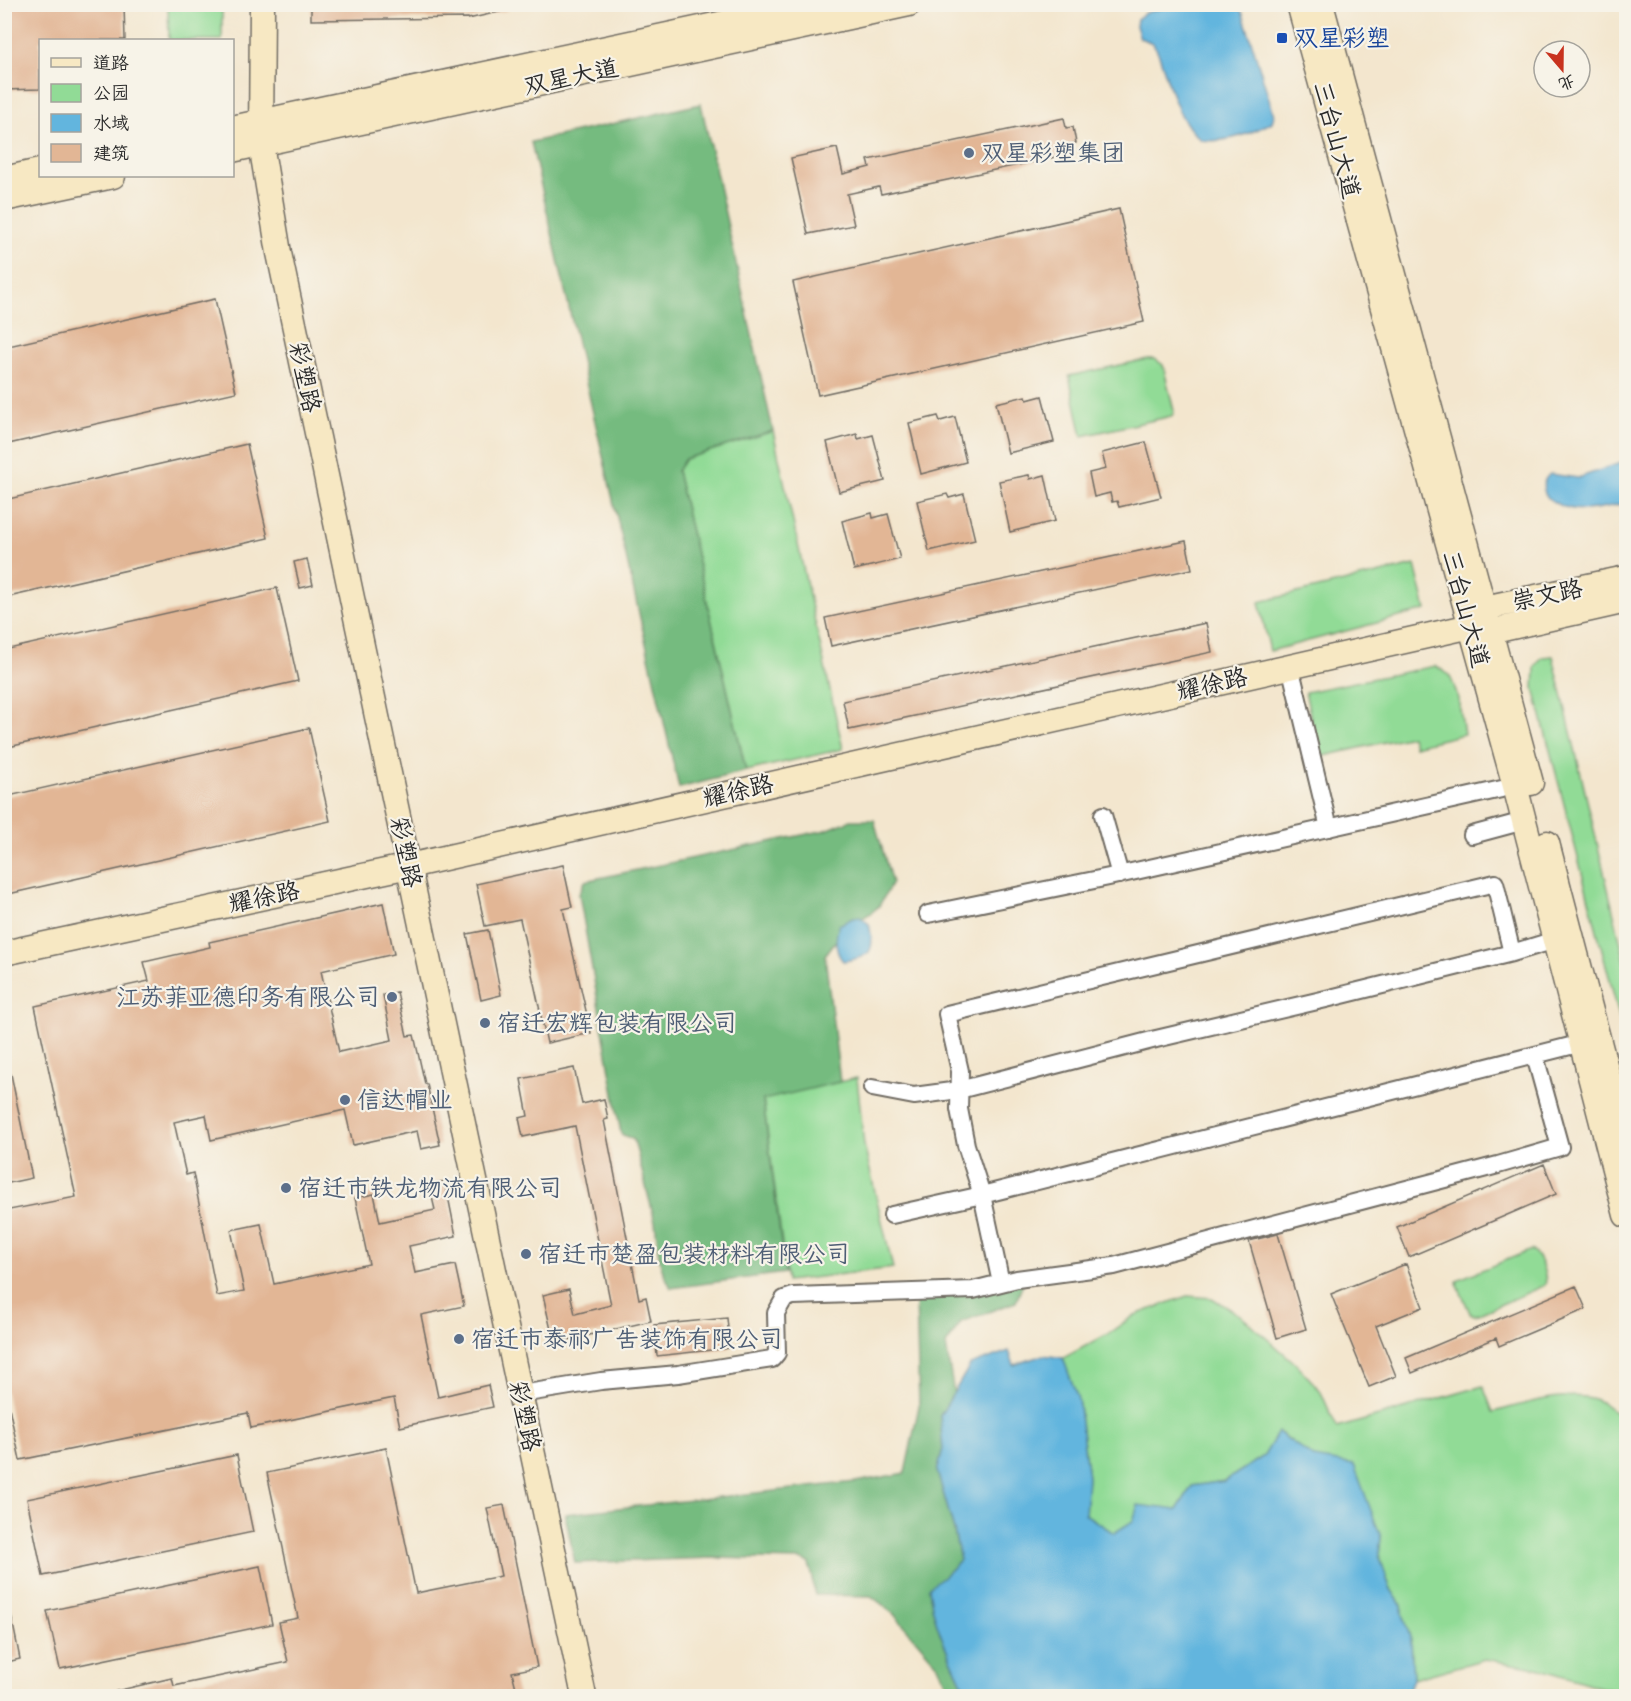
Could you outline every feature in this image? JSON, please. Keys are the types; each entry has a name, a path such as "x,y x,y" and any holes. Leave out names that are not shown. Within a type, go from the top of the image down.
{"street":[{"name":"彩塑路","path":"262,4 261,133 279,253 584,1696"},
{"name":"双星大道","path":"234,149 261,133 813,4"},
{"name":"双星大道","path":"234,128 261,133 909,4"},
{"name":"三台山大道","path":"1299,4 1626,1145"},
{"name":"三台山大道","path":"1321,4 1478,623 1515,786 1626,1215"},
{"path":"4,179 39,171"},
{"path":"4,199 108,177"},
{"name":"崇文路","path":"1478,623 1626,578"},
{"name":"崇文路","path":"1478,623 1626,601"},
{"name":"耀徐路","path":"4,953 409,866 1478,623"},
{"path":"1290,666 1329,828"},
{"path":"928,914 1120,875 1515,786"},
{"path":"1103,815 1120,875"},
{"path":"1473,835 1524,820"},
{"path":"1001,1282 982,1195 966,1144 959,1110 960,1071 947,1014 1495,882 1512,953"},
{"path":"872,1088 915,1096 959,1090 1156,1039 1512,953 1555,940"},
{"path":"892,1215 982,1195 1582,1043"},
{"path":"521,1394 601,1380 678,1374 772,1359 777,1353 776,1313 784,1299 793,1296 973,1290 1001,1282 1114,1266 1560,1147 1535,1056"}],"green space":[{"path":"168,5 222,5 222,39 169,39"},
{"path":"701,104 773,431 685,459 677,471 746,771 679,788 531,142"},
{"path":"1155,359 1163,365 1174,411 1172,416 1082,436 1069,376"},
{"path":"773,431 843,749 746,771 677,471 684,459"},
{"path":"1415,565 1426,610 1270,651 1259,602"},
{"path":"1553,656 1626,965 1626,1042 1534,689 1535,667 1542,657"},
{"path":"1435,666 1447,673 1456,690 1464,734 1414,746 1411,736 1320,757 1305,692"},
{"path":"851,820 874,820 892,883 879,906 851,925 825,955 840,1082 763,1100 785,1273 671,1288 662,1269 655,1222 634,1140 621,1134 579,894 585,881 826,830"},
{"path":"857,1078 864,1145 893,1268 787,1281 763,1099"},
{"path":"1531,1250 1542,1266 1545,1285 1479,1314 1470,1313 1458,1286 1459,1279"},
{"path":"1023,1283 1016,1302 961,1322 946,1345 954,1394 940,1416 943,1449 937,1471 960,1560 929,1588 939,1630 968,1696 953,1696 937,1664 892,1612 871,1596 815,1595 809,1563 800,1560 713,1558 575,1563 565,1514 855,1482 905,1473 919,1406 916,1299"},
{"path":"1187,1296 1212,1298 1240,1315 1295,1363 1320,1390 1337,1428 1483,1386 1493,1412 1570,1396 1594,1399 1626,1415 1626,1695 1541,1669 1485,1659 1413,1679 1411,1641 1400,1603 1390,1588 1379,1555 1381,1537 1314,1458 1279,1432 1264,1456 1225,1481 1192,1486 1177,1510 968,1696 1085,1514 1088,1478 1079,1405 1063,1358 1106,1335 1135,1315"}],"water":[{"path":"1172,5 1238,5 1243,14 1274,115 1272,122 1247,134 1228,139 1201,140 1193,133 1182,117 1170,90 1157,49 1152,43 1140,38 1136,26 1137,19 1145,13"},
{"path":"1626,461 1626,503 1583,510 1574,509 1555,503 1543,487 1545,479 1550,474 1578,478"},
{"path":"860,917 869,924 872,941 870,951 861,957 843,961 836,944 839,925"},
{"path":"1009,1351 1014,1365 1043,1355 1063,1358 1078,1399 1088,1478 1085,1514 1114,1533 1133,1521 1138,1505 1177,1510 1192,1486 1225,1481 1264,1456 1278,1432 1314,1458 1354,1465 1381,1537 1379,1555 1390,1588 1400,1603 1411,1641 1413,1679 1406,1696 968,1696 939,1629 929,1587 960,1560 937,1471 943,1449 940,1416 970,1365"}],"building":[{"path":"4,4 124,4 125,39 39,39 39,89 4,90"},
{"path":"311,4 508,4 508,10 468,19 311,20"},
{"path":"1064,118 1066,128 1073,127 1076,143 1064,145 1065,155 881,194 879,187 847,194 854,225 808,234 791,158 837,148 843,174 870,167 868,160"},
{"path":"1119,209 1144,322 818,395 793,282"},
{"path":"215,299 236,392 4,445 4,347"},
{"path":"1026,396 1027,400 1042,396 1054,442 1008,453 996,403"},
{"path":"938,416 940,421 955,417 966,462 921,474 909,423"},
{"path":"857,434 858,439 873,435 885,481 839,492 827,442"},
{"path":"1146,442 1161,497 1119,507 1117,501 1112,502 1110,493 1094,497 1089,473 1106,469 1102,453"},
{"path":"247,444 268,538 4,598 4,500"},
{"path":"1029,475 1030,479 1045,475 1055,521 1010,532 999,481"},
{"path":"947,494 949,498 964,494 975,540 929,551 917,501"},
{"path":"872,513 873,518 888,514 900,559 854,570 842,521"},
{"path":"1186,541 1192,569 831,646 825,618"},
{"path":"307,559 313,585 300,588 294,562"},
{"path":"277,588 298,681 4,748 4,650"},
{"path":"1206,623 1212,652 849,730 843,701"},
{"path":"309,728 330,821 4,895 4,797"},
{"path":"563,865 572,907 563,909 591,1033 547,1043 520,919 485,926 476,884"},
{"path":"383,903 394,954 321,971 339,1052 392,1040 383,995 397,992 407,1036 414,1035 440,1145 421,1149 417,1131 353,1145 345,1110 211,1140 206,1115 174,1122 186,1175 193,1173 217,1296 244,1291 231,1230 261,1224 274,1284 369,1264 355,1198 374,1194 380,1222 435,1210 429,1184 445,1181 456,1236 409,1246 415,1273 455,1265 464,1306 421,1315 438,1397 488,1385 493,1407 400,1427 394,1398 251,1428 248,1413 20,1460 4,1383 4,1211 76,1197 35,1006 149,981 144,962 210,947 209,942"},
{"path":"488,930 501,995 481,1000 467,934"},
{"path":"574,1068 582,1104 604,1099 608,1119 604,1120 639,1299 646,1297 651,1321 554,1343 543,1295 569,1289 575,1314 611,1305 575,1126 523,1137 519,1118 528,1116 521,1079"},
{"path":"11,1074 32,1178 4,1184 4,1075"},
{"path":"1544,1164 1556,1194 1409,1257 1397,1227"},
{"path":"1278,1234 1306,1329 1277,1338 1249,1241"},
{"path":"1406,1264 1423,1307 1376,1326 1396,1376 1369,1387 1331,1294"},
{"path":"1576,1286 1586,1309 1499,1346 1496,1338 1412,1373 1406,1358"},
{"path":"727,1318 730,1348 657,1356 654,1325"},
{"path":"386,1448 416,1593 501,1576 487,1508 504,1505 537,1667 512,1672 518,1696 116,1696 116,1691 172,1678 174,1686 288,1662 279,1622 298,1618 267,1473"},
{"path":"237,1455 253,1532 43,1576 27,1499"},
{"path":"260,1566 272,1624 60,1669 47,1611"},
{"path":"4,1614 11,1614 20,1659 7,1662 4,1648"}],"place":[{"name":"双星彩塑","path":"1282,38"},
{"name":"双星彩塑集团","path":"969,153"},
{"name":"江苏菲亚德印务有限公司","path":"392,997"},
{"name":"宿迁宏辉包装有限公司","path":"485,1023"},
{"name":"信达帽业","path":"345,1100"},
{"name":"宿迁市铁龙物流有限公司","path":"286,1188"},
{"name":"宿迁市楚盈包装材料有限公司","path":"526,1254"},
{"name":"宿迁市泰祁广告装饰有限公司","path":"459,1339"}]}
